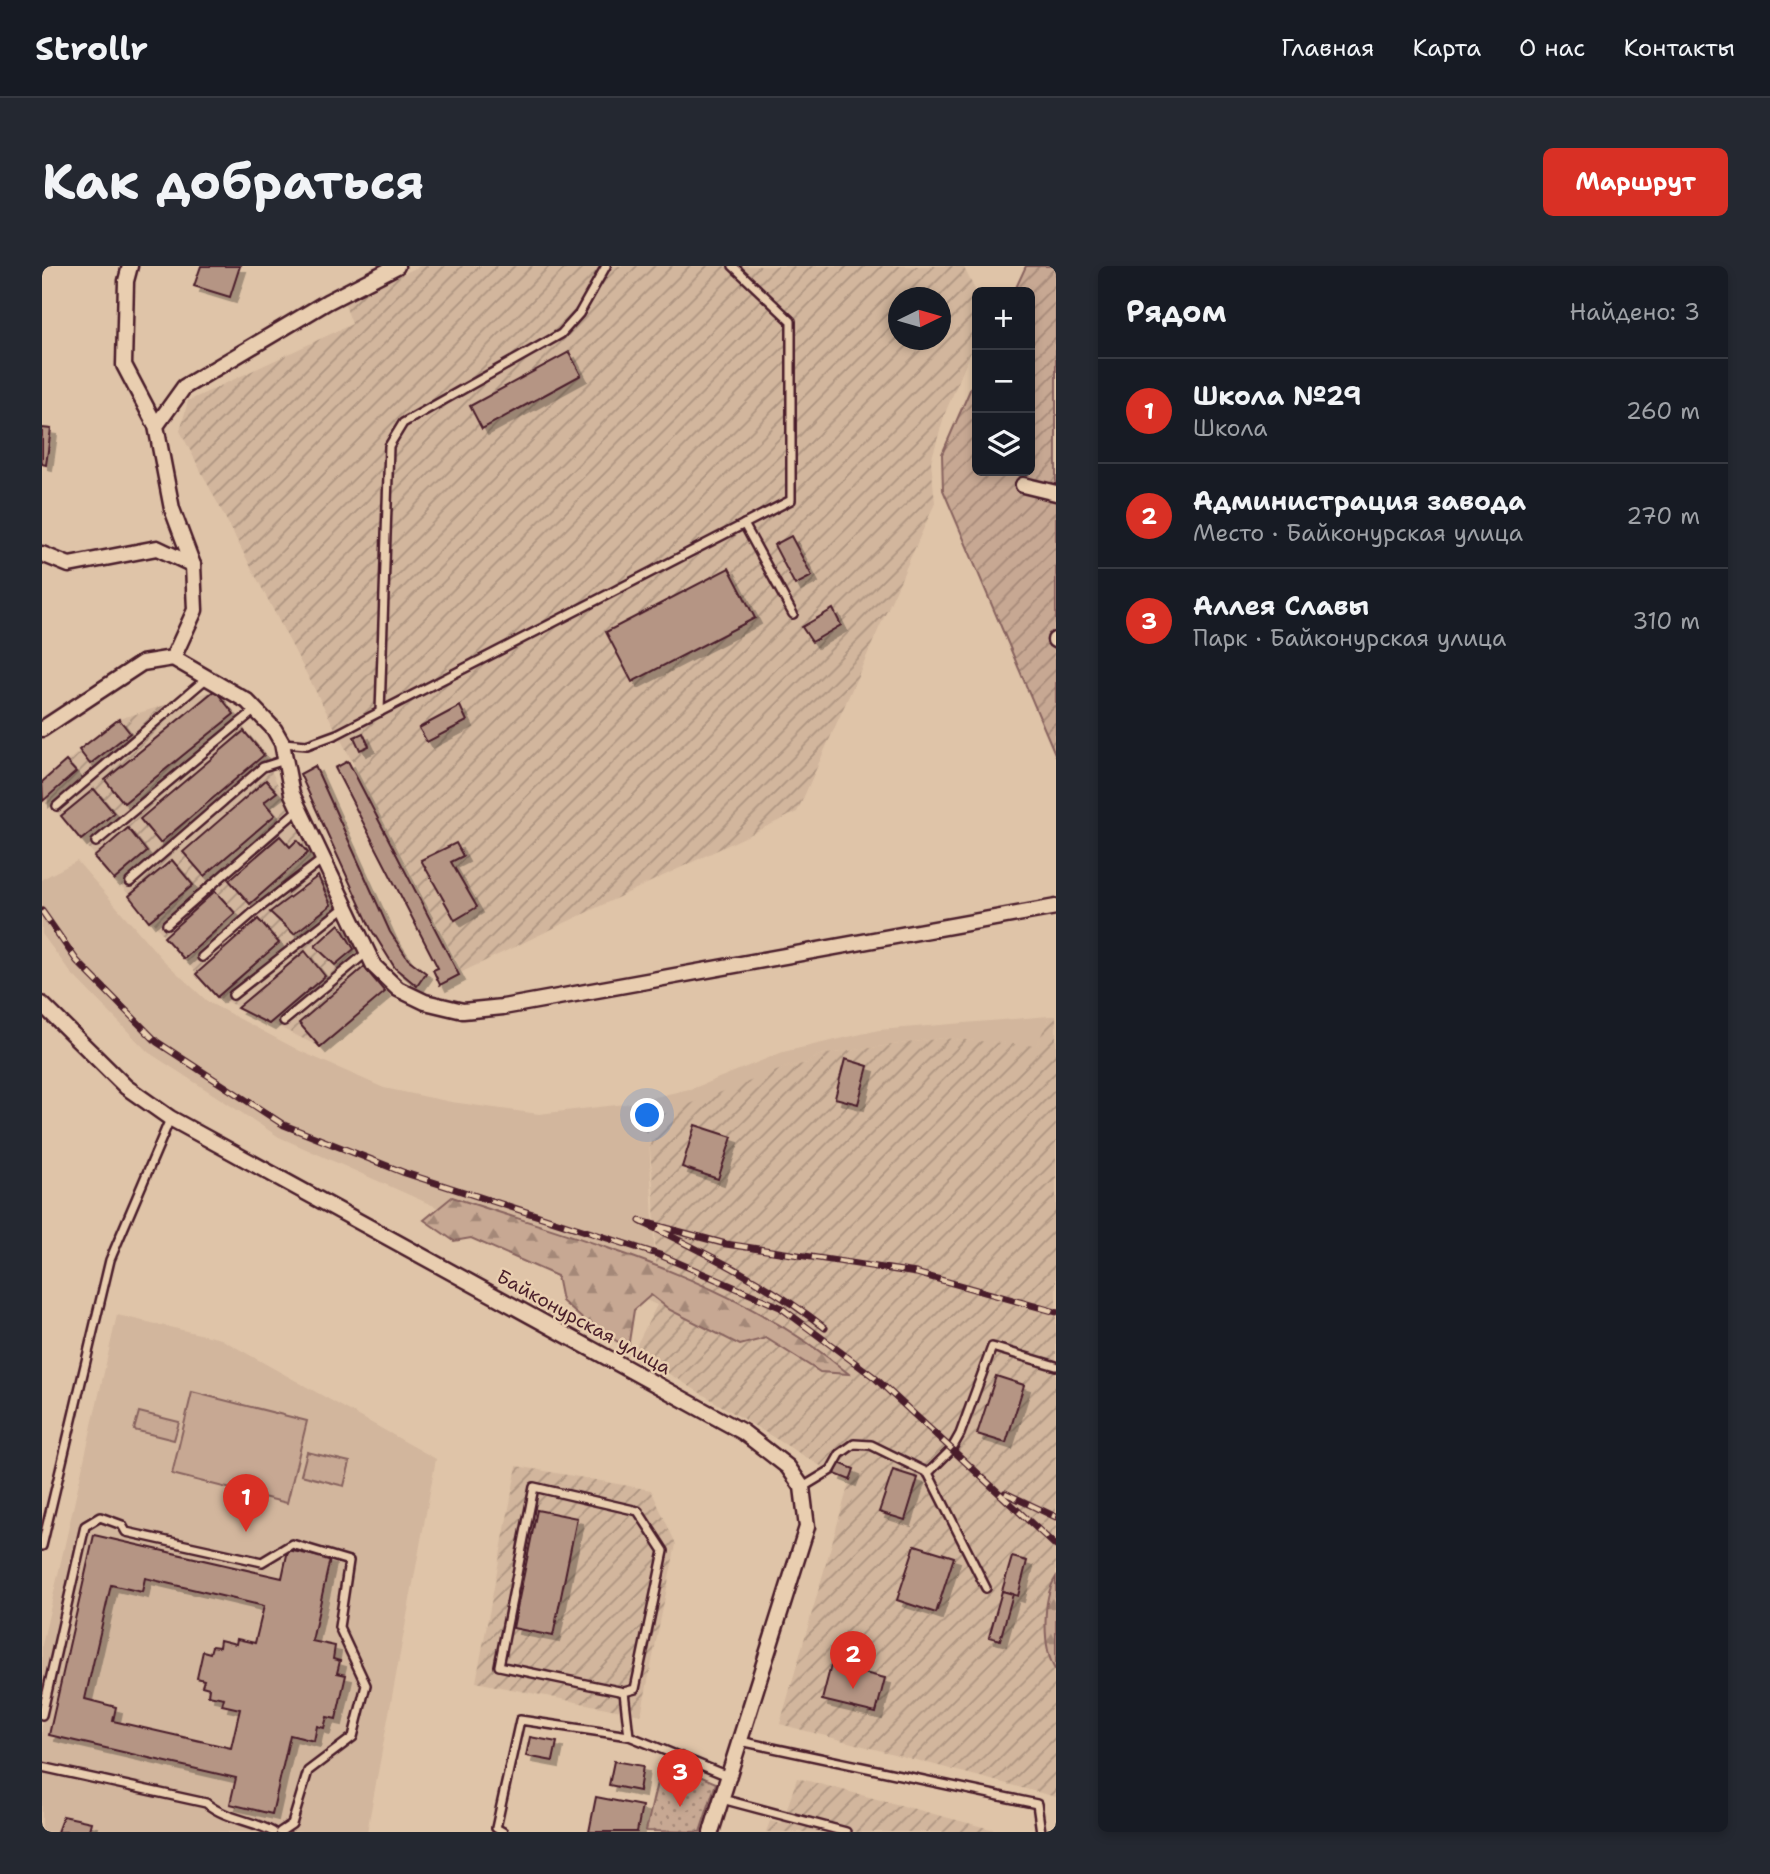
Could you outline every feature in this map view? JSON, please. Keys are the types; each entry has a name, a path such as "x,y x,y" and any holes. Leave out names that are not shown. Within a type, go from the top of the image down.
{"street":[{"path":"130,266 126,281 124,365 156,426 172,509 193,565 195,610 173,658"},
{"path":"156,426 184,387 327,302 397,266"},
{"path":"1023,485 1056,493"},
{"path":"42,554 69,565 156,548 193,565"},
{"path":"42,729 142,663 173,658 256,709 274,729 282,743 292,794 374,966 398,989 425,1002 463,1011 503,1007 1056,907"},
{"name":"Байконурская улица","path":"42,1004 126,1087 170,1118 743,1432 788,1467 802,1487"},
{"path":"710,1832 807,1527 802,1487"}],"lane":[{"path":"380,712 389,446 403,423 561,334 579,313 606,266"},
{"path":"282,743 307,745 380,712 791,500 791,321 733,266"},
{"path":"744,524 793,614"},
{"path":"57,806 207,678"},
{"path":"96,842 256,709"},
{"path":"130,882 263,767 285,760"},
{"path":"167,924 299,809"},
{"path":"202,957 254,912 323,859"},
{"path":"233,995 346,907"},
{"path":"284,1021 366,953"},
{"path":"42,1546 110,1260 170,1118"},
{"path":"928,1473 951,1450 960,1434 992,1347 1056,1366"},
{"path":"802,1487 831,1470 840,1454 853,1444 871,1445 928,1473 986,1588"},
{"path":"534,1488 638,1511 664,1551 635,1689 624,1692 499,1666 534,1488"},
{"path":"42,1715 85,1526 100,1517 122,1525 126,1532 262,1562 292,1544 349,1561 339,1627 366,1685 360,1711 353,1737 308,1770 292,1824 280,1832"},
{"path":"624,1692 629,1736"},
{"path":"503,1832 496,1828 520,1720 629,1736 728,1776"},
{"path":"739,1741 1037,1804 1041,1832"},
{"path":"42,1767 206,1803 217,1812 256,1823 273,1832"},
{"path":"721,1799 846,1832"}],"shaded area":[{"path":"420,266 963,266 974,287 972,350 945,413 931,461 935,503 797,812 462,972 180,431 188,401 352,324 344,302"},
{"path":"215,690 264,755 354,949 385,992 320,1047 217,997 61,816 42,800 42,782 119,719"},
{"path":"77,861 162,959 208,1002 300,1051 384,1088 451,1102 539,1114 625,1104 694,1088 783,1052 879,1030 1049,1016 1037,1047 943,1038 819,1055 808,1063 787,1067 649,1137 657,1305 279,1137 148,1052 71,973 42,934 42,879"},
{"path":"1049,1016 1056,1016 1056,1797 780,1724 850,1480 819,1465 633,1352 657,1305 654,1196 649,1137 644,1130 658,1116 787,1067 808,1063 819,1055 943,1038 1037,1046"},
{"path":"117,1315 221,1339 436,1459 367,1832 42,1832 42,1645"},
{"path":"517,1466 651,1490 676,1544 641,1715 476,1682"},
{"path":"797,1778 1002,1832 766,1832 770,1821 782,1824"}],"green space":[{"path":"1026,266 1056,266 1056,756 943,490 942,454 972,385 972,476 1035,476 1035,287 1016,287"},
{"path":"452,1197 608,1248 710,1288 805,1341 849,1374 820,1372 766,1338 740,1345 670,1310 651,1295 634,1310 628,1348 586,1322 562,1301 557,1276 471,1238 454,1241 424,1220"},
{"path":"192,1392 307,1421 287,1503 172,1474"},
{"path":"139,1412 179,1422 174,1440 134,1430"},
{"path":"307,1452 350,1462 344,1486 301,1475"},
{"path":"1056,1577 1056,1671 1051,1662 1046,1638 1046,1610 1051,1586"},
{"path":"662,1760 716,1783 700,1832 646,1831"}],"building":[{"path":"201,266 240,266 230,297 194,286"},
{"path":"569,352 581,375 482,429 470,406"},
{"path":"42,428 51,429 46,465 42,464"},
{"path":"791,536 812,576 795,585 774,545"},
{"path":"729,568 755,618 632,682 606,632"},
{"path":"833,609 841,625 812,642 802,627"},
{"path":"215,690 234,714 124,803 105,780"},
{"path":"460,706 467,721 427,742 419,728"},
{"path":"119,719 130,733 90,764 79,750"},
{"path":"244,731 264,755 160,843 140,819"},
{"path":"363,733 369,746 360,750 354,737"},
{"path":"66,761 76,772 43,801 42,782"},
{"path":"348,761 459,975 440,985 433,970 438,968 335,768"},
{"path":"315,766 390,932 408,959 426,973 417,986 395,968 371,929 300,774"},
{"path":"266,780 277,792 264,802 275,815 204,876 183,852"},
{"path":"94,789 114,813 81,840 61,816"},
{"path":"128,828 147,852 114,880 94,857"},
{"path":"280,836 290,847 297,840 308,853 250,904 229,880"},
{"path":"456,843 463,856 451,862 477,907 455,920 421,860"},
{"path":"172,860 193,885 149,921 129,896"},
{"path":"318,876 331,905 294,934 270,912"},
{"path":"215,891 235,913 184,959 164,937"},
{"path":"258,919 279,943 217,997 196,974"},
{"path":"339,924 354,949 335,965 315,946"},
{"path":"305,951 325,976 269,1024 237,1008"},
{"path":"364,967 385,992 320,1047 299,1023"},
{"path":"845,1059 868,1066 858,1104 835,1098"},
{"path":"695,1125 732,1137 718,1179 682,1167"},
{"path":"996,1376 1024,1385 1006,1443 977,1434"},
{"path":"839,1463 854,1469 850,1480 835,1474"},
{"path":"893,1470 918,1478 905,1520 879,1512"},
{"path":"537,1510 577,1518 553,1636 513,1628"},
{"path":"94,1535 282,1578 288,1550 330,1559 312,1641 335,1646 333,1659 340,1661 337,1673 346,1675 336,1719 327,1717 324,1728 317,1726 314,1741 290,1735 272,1814 230,1804 236,1778 49,1735","holes":["145,1578 264,1606 255,1643 237,1639 236,1644 220,1640 219,1647 212,1646 210,1653 203,1651 197,1678 204,1680 202,1686 209,1688 208,1695 224,1698 222,1705 240,1709 231,1748 113,1721 116,1707 85,1699 111,1585 142,1592"]},
{"path":"915,1545 954,1557 936,1613 897,1600"},
{"path":"1012,1557 1027,1561 1018,1596 1002,1591"},
{"path":"1002,1591 1013,1594 1000,1640 989,1637"},
{"path":"831,1665 885,1678 876,1713 822,1700"},
{"path":"530,1737 557,1742 553,1761 526,1756"},
{"path":"614,1761 643,1766 639,1791 609,1785"},
{"path":"596,1797 642,1806 637,1832 589,1832"},
{"path":"63,1816 91,1822 89,1830 92,1832 57,1832"}],"railway":[{"path":"42,911 77,961 157,1042 284,1125 405,1173 660,1255 780,1307 874,1377 1056,1546"},
{"path":"825,1328 759,1283 640,1221 726,1244 916,1273 1056,1312"},
{"path":"1005,1493 1056,1517"}],"place":[{"name":"Школа №29","path":"246,1532"},
{"name":"Администрация завода","path":"853,1689"},
{"name":"Аллея Славы","path":"680,1807"}]}
